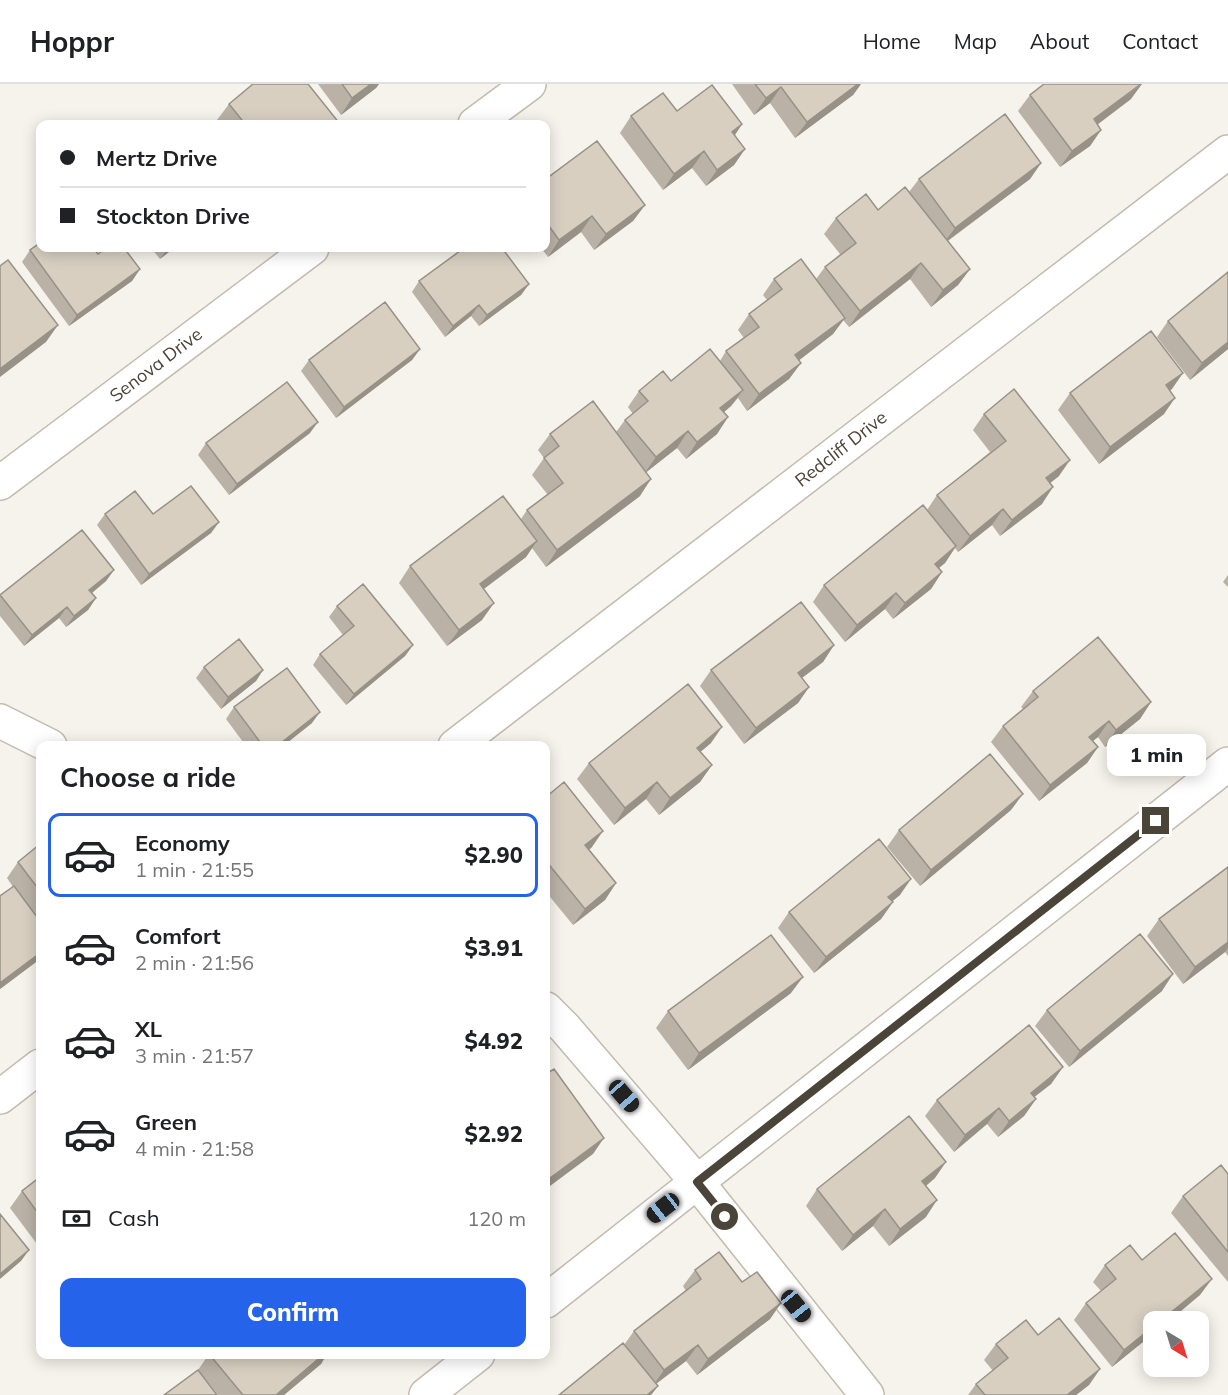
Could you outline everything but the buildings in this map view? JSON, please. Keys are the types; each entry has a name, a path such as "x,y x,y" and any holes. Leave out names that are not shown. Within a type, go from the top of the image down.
{"street":[{"path":"480,120 529,84"},
{"name":"Redcliff Drive","path":"462,741 1228,152"},
{"name":"Senova Drive","path":"0,483 307,252"},
{"path":"0,721 40,741"},
{"path":"550,1298 1228,764"},
{"path":"550,1013 697,1182 867,1395"},
{"path":"0,1097 36,1069"},
{"path":"426,1395 471,1359"}],"route":[{"path":"725,1217 697,1182 1156,821"}]}
